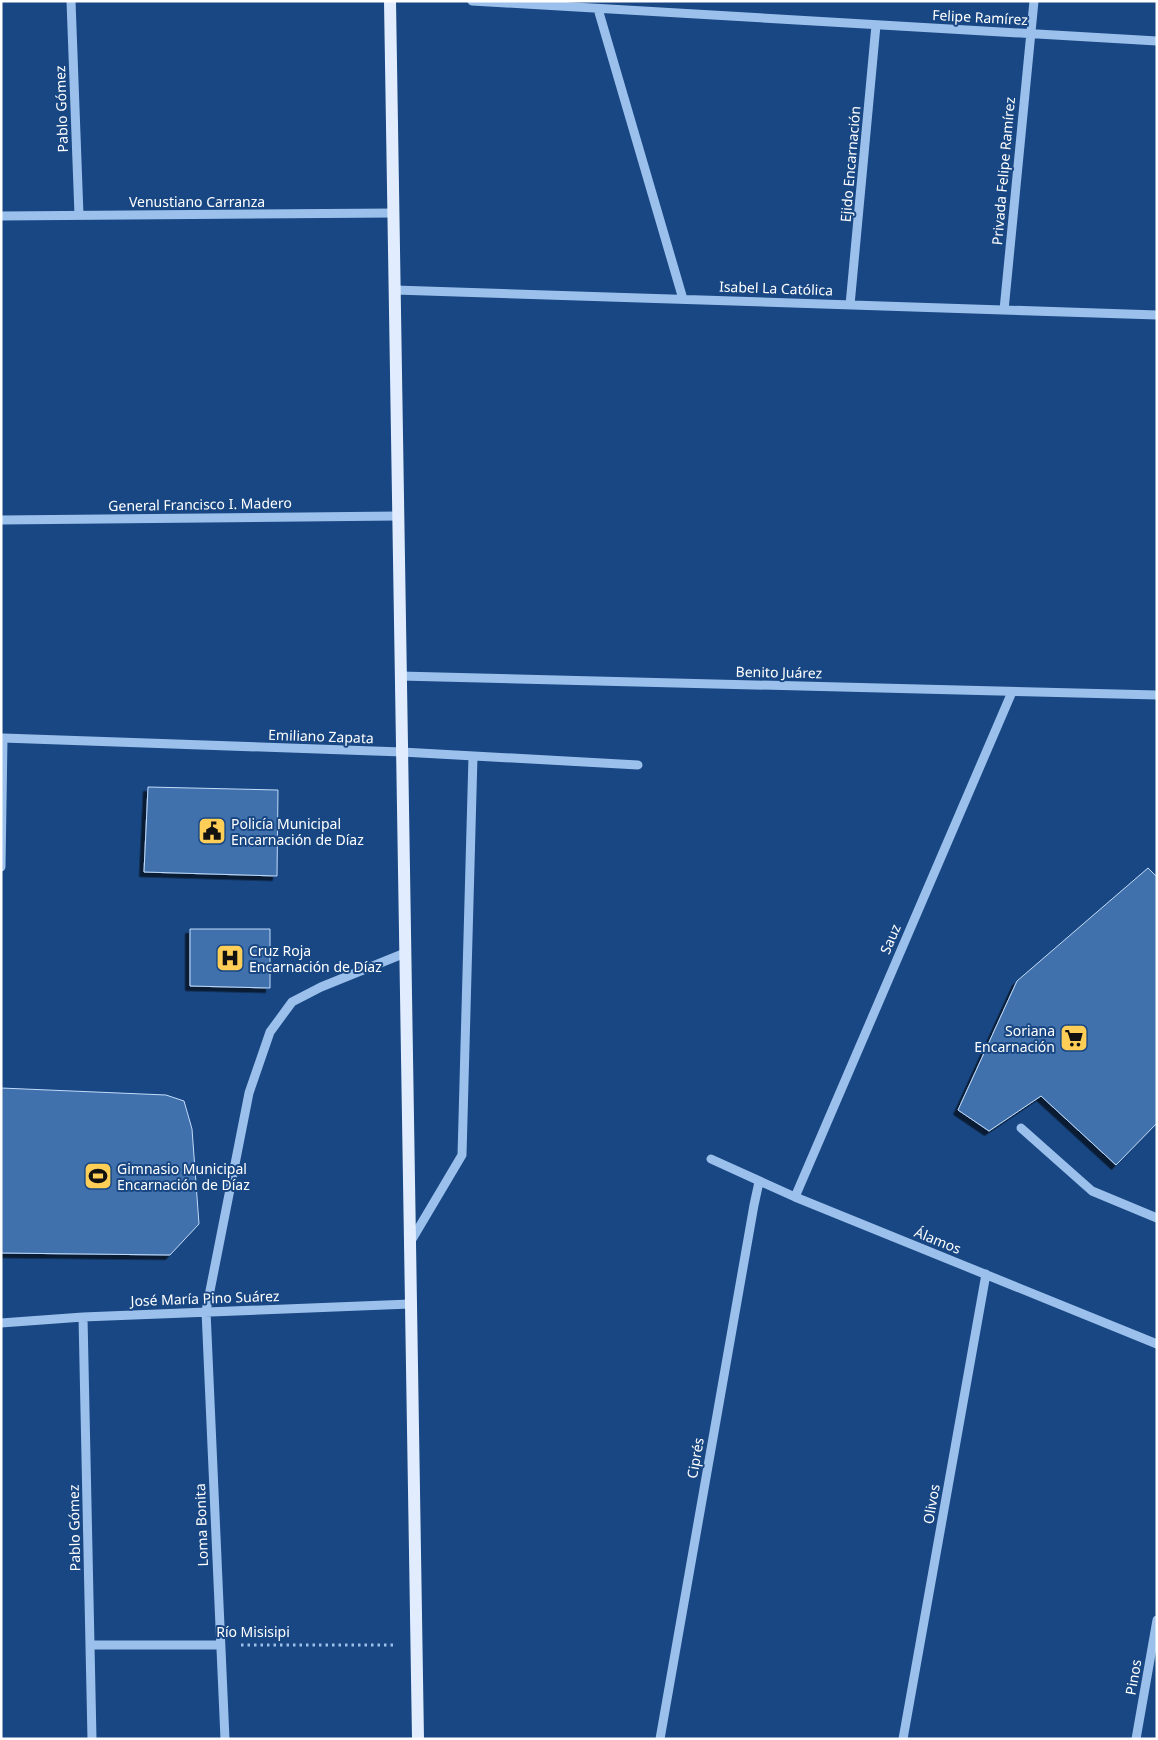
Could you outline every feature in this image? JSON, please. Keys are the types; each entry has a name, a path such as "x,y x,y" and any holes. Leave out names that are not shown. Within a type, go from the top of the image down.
{"main road":[{"path":"390,1 418,1739"}],"street":[{"name":"Pablo Gómez","path":"71,1 79,215"},
{"name":"Felipe Ramírez","path":"472,1 1157,41"},
{"name":"Privada Felipe Ramírez","path":"1004,310 1034,1"},
{"path":"598,9 683,299"},
{"name":"Ejido Encarnación","path":"850,305 876,25"},
{"name":"Venustiano Carranza","path":"1,216 394,213"},
{"name":"Isabel La Católica","path":"395,290 1157,315"},
{"name":"General Francisco I. Madero","path":"1,520 398,516"},
{"name":"Benito Juárez","path":"400,676 1157,695"},
{"name":"Sauz","path":"795,1197 1012,692"},
{"name":"Emiliano Zapata","path":"1,867 3,738 402,752 638,765"},
{"path":"409,1243 462,1155 473,756"},
{"name":"Loma Bonita","path":"225,1739 206,1311 249,1092 270,1032 292,1002 321,987 405,953"},
{"path":"1021,1128 1092,1191 1157,1218"},
{"name":"Álamos","path":"711,1158 759,1182 1157,1344"},
{"name":"Ciprés","path":"660,1739 759,1182"},
{"name":"Olivos","path":"903,1739 986,1274"},
{"name":"José María Pino Suárez","path":"1,1323 206,1311 410,1304"},
{"name":"Pablo Gómez","path":"82,1317 92,1739"},
{"name":"Pinos","path":"1136,1739 1157,1620"},
{"name":"Río Misisipi","path":"90,1644 220,1645"}],"path":[{"name":"Río Misisipi","path":"220,1645 416,1644"}],"building":[{"name":"Policía Municipal Encarnación de Díaz","path":"148,787 278,790 277,876 144,872"},
{"name":"Soriana Encarnación","path":"1148,868 1157,877 1157,1123 1116,1165 1041,1096 989,1131 958,1110 1017,981"},
{"name":"Cruz Roja Encarnación de Díaz","path":"190,929 270,929 270,988 190,986"},
{"name":"Gimnasio Municipal Encarnación de Díaz","path":"1,1088 166,1095 184,1101 192,1129 199,1224 170,1255 1,1253"}],"place":[{"name":"Policía Municipal Encarnación de Díaz","path":"212,831"},
{"name":"Cruz Roja Encarnación de Díaz","path":"230,958"},
{"name":"Soriana Encarnación","path":"1074,1038"},
{"name":"Gimnasio Municipal Encarnación de Díaz","path":"98,1176"}]}
